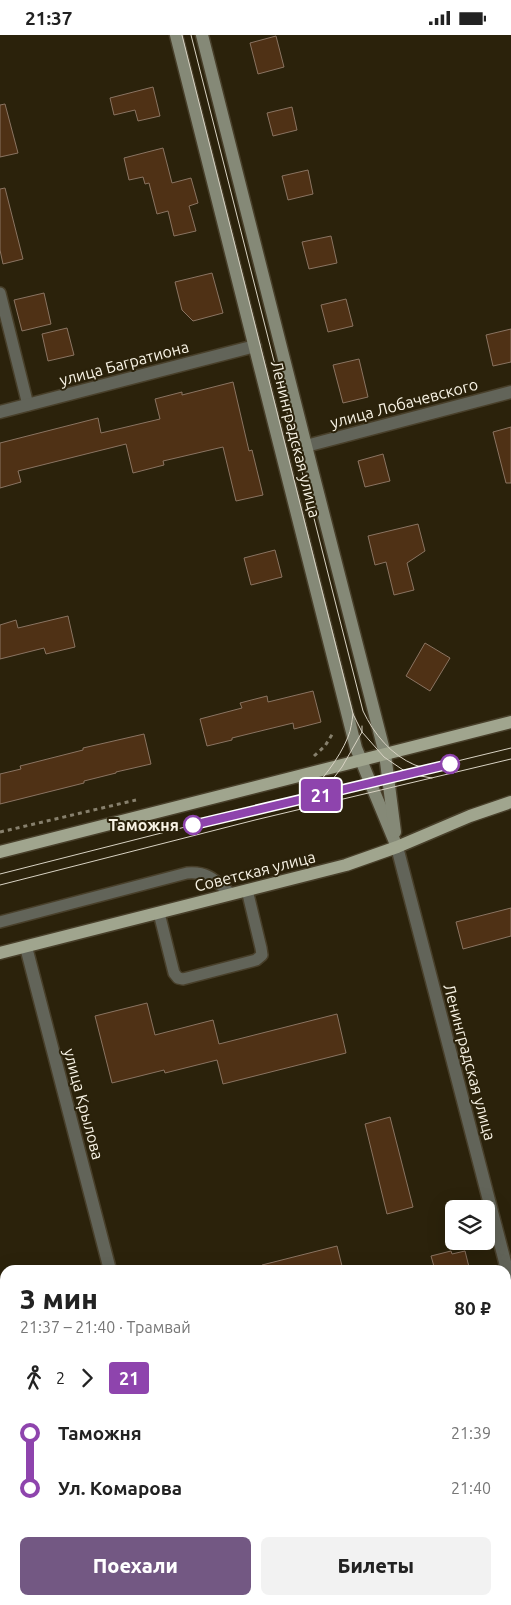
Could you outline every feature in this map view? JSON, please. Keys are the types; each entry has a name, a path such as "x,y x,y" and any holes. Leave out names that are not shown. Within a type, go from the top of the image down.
{"main road":[{"name":"Ленинградская улица","path":"176,35 356,748 397,847"},
{"name":"Ленинградская улица","path":"202,35 386,754 397,847"},
{"path":"0,852 511,722"},
{"name":"Советская улица","path":"0,953 346,865 397,847 470,816 511,803"}],"street":[{"name":"улица Багратиона","path":"0,412 256,346"},
{"name":"улица Лобачевского","path":"306,446 511,392"},
{"name":"Ленинградская улица","path":"397,847 506,1265"},
{"name":"улица Крылова","path":"26,947 109,1265"}],"lane":[{"path":"0,293 28,405"},
{"path":"0,922 187,873 198,872 209,875 231,894"},
{"path":"159,913 174,973 178,978 183,979 256,960 262,955 248,890"}],"path":[{"path":"311,757 325,746 333,733"},
{"path":"0,832 142,798"}],"building":[{"path":"276,36 284,67 258,74 250,43"},
{"path":"153,87 160,116 138,121 135,110 114,115 110,98"},
{"path":"5,104 18,153 0,157 0,105"},
{"path":"292,107 297,130 273,136 267,113"},
{"path":"163,148 172,183 191,178 198,203 189,206 196,231 174,236 168,211 157,214 149,183 145,184 143,177 129,180 124,158"},
{"path":"308,170 313,194 288,200 282,176"},
{"path":"5,188 23,259 3,264 0,250 0,189"},
{"path":"331,236 337,263 309,269 302,242"},
{"path":"212,273 223,313 193,321 182,310 175,282"},
{"path":"44,293 51,324 22,331 14,300"},
{"path":"346,299 353,326 328,332 321,305"},
{"path":"67,328 74,355 48,361 42,334"},
{"path":"511,329 511,362 493,366 486,335"},
{"path":"359,359 368,397 343,403 333,365"},
{"path":"233,382 249,451 252,450 263,495 236,501 223,447 163,461 164,465 133,473 126,444 18,471 21,482 0,488 0,443 98,418 101,433 160,419 155,399 182,392 182,395"},
{"path":"511,427 511,483 506,483 493,432"},
{"path":"383,454 390,481 365,487 358,461"},
{"path":"418,524 425,551 407,563 414,590 394,595 386,562 375,565 368,536"},
{"path":"275,550 282,577 251,585 244,558"},
{"path":"68,616 75,647 46,654 44,648 0,659 0,625 16,620 18,628"},
{"path":"425,643 450,658 430,691 406,676"},
{"path":"313,691 321,722 294,729 293,723 207,746 200,719 242,708 240,703 267,696 268,702"},
{"path":"144,734 151,764 0,804 0,774 21,769 20,766 83,750 83,748"},
{"path":"511,908 511,936 463,949 456,922"},
{"path":"147,1003 155,1035 213,1020 219,1044 337,1014 346,1053 223,1084 217,1060 165,1073 164,1070 112,1083 95,1016"},
{"path":"390,1117 413,1207 387,1214 365,1124"},
{"path":"337,1246 342,1265 262,1265"},
{"path":"451,1251 452,1254 465,1251 468,1265 434,1265 431,1256"}],"tram line":[{"path":"182,35 353,714 362,732 384,757 409,774 432,778"},
{"path":"191,35 363,711 378,736 398,756 415,765 431,769"},
{"path":"304,798 317,785 340,754 349,734 353,714"},
{"path":"320,796 342,767 362,732 362,726"},
{"path":"0,874 511,748"},
{"path":"0,885 255,820 511,759"},
{"name":"21","path":"193,825 450,764"}],"place":[{"name":"Таможня","path":"193,825"}]}
